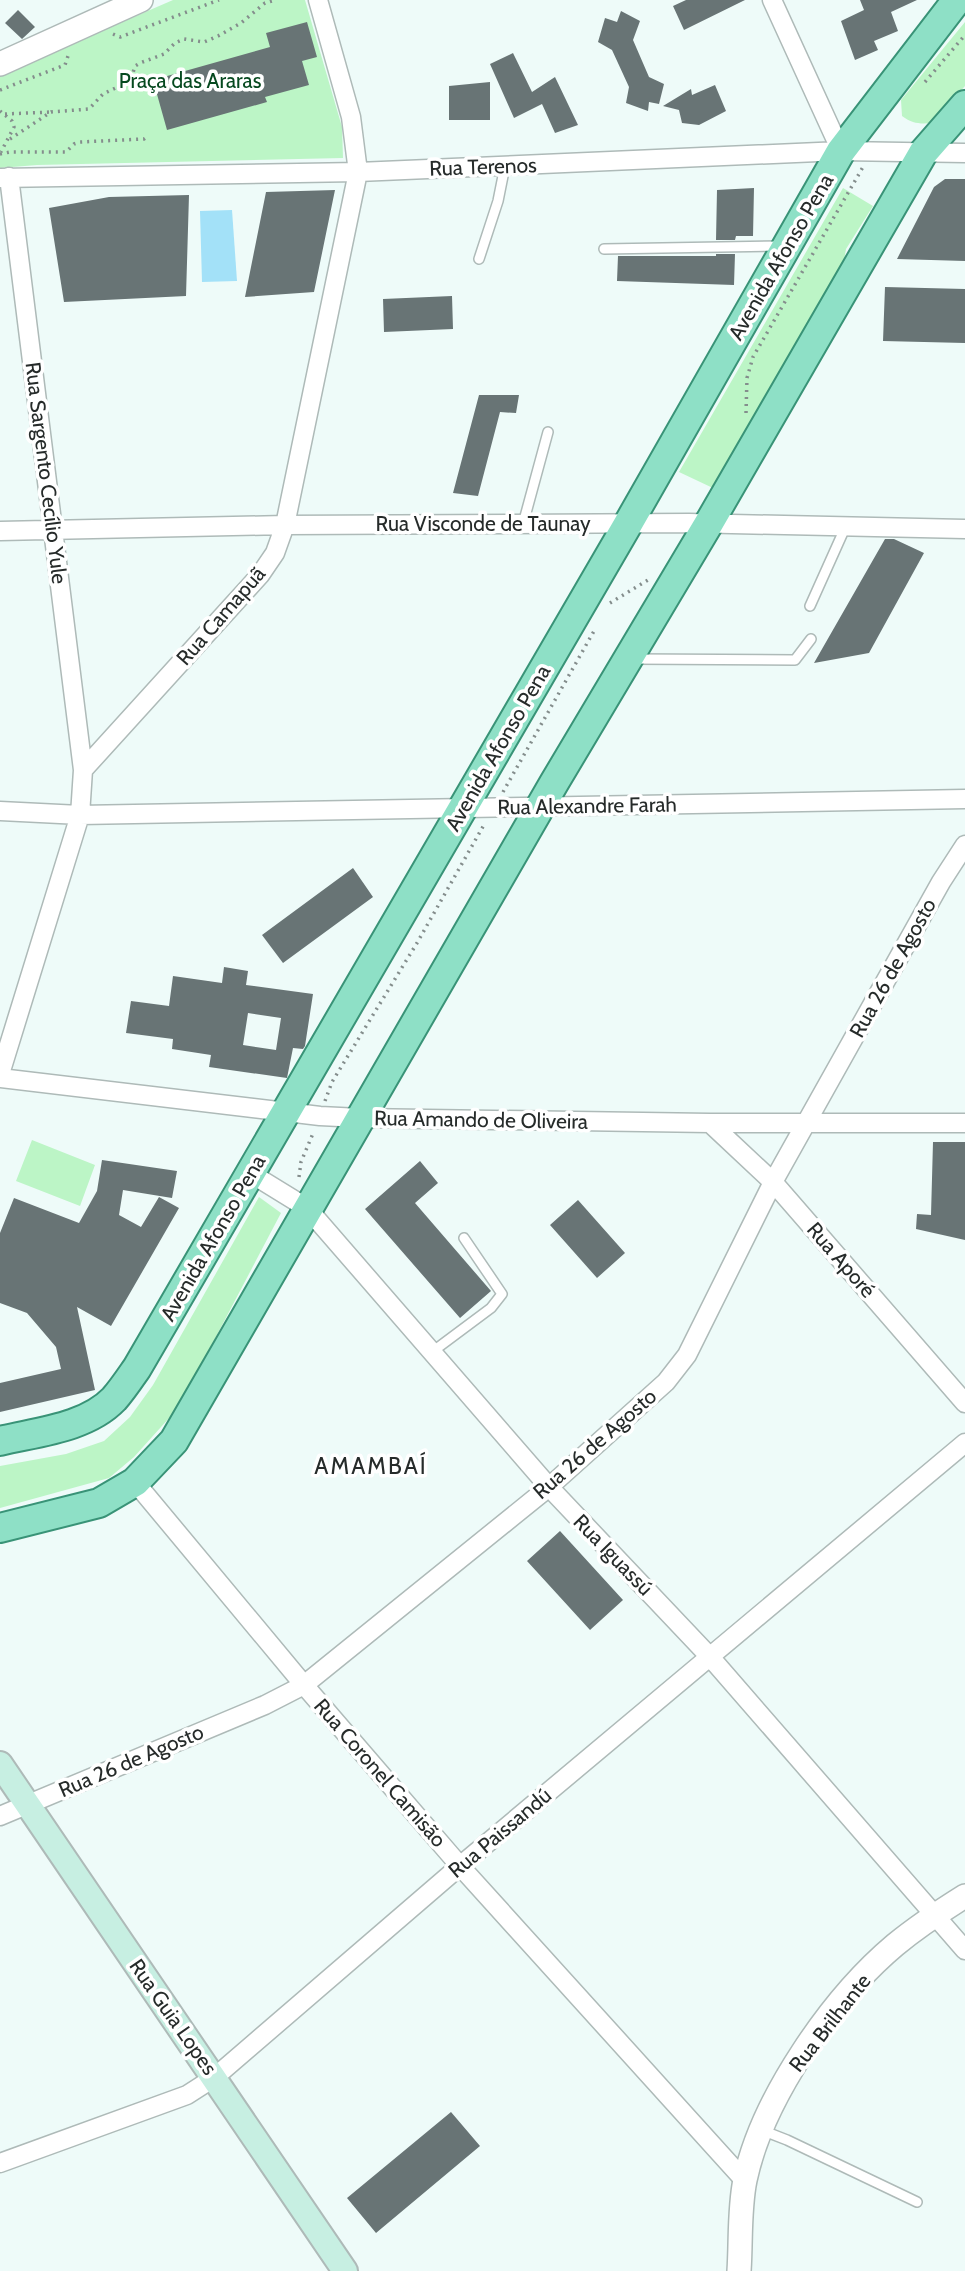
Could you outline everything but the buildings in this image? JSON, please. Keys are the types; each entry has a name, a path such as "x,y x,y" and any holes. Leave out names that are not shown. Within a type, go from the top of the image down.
{"main road":[{"name":"Avenida Afonso Pena","path":"0,1441 90,1417 113,1400 137,1368 628,524 841,151 957,0"},
{"path":"0,1528 99,1503 135,1482 174,1441 307,1208 923,153 965,105"},
{"path":"0,1449 64,1426"},
{"name":"Rua Guia Lopes","path":"0,1764 345,2271"}],"street":[{"path":"0,64 141,0"},
{"name":"Rua Camapuã","path":"83,770 260,575 275,553 285,525 358,172 351,117 318,0"},
{"path":"772,0 841,151"},
{"name":"Rua Terenos","path":"4,177 358,172 841,151 965,153"},
{"name":"Rua Sargento Cecílio Yule","path":"4,177 83,770"},
{"name":"Rua Visconde de Taunay","path":"0,531 285,525 709,523 965,529"},
{"path":"0,1076 79,815 83,770"},
{"name":"Rua Alexandre Farah","path":"0,811 79,815 965,799"},
{"name":"Rua 26 de Agosto","path":"0,1816 265,1705 304,1685 548,1487 666,1382 687,1355 773,1182 941,882 965,845"},
{"name":"Rua Amando de Oliveira","path":"0,1076 320,1116 360,1118 710,1123 965,1123"},
{"name":"Rua Aporé","path":"710,1123 773,1182 965,1403"},
{"name":"Rua Iguassú","path":"250,1173 307,1208 548,1487 711,1658 965,1950"},
{"name":"Rua Paissandú","path":"0,2163 187,2095 215,2077 460,1866 965,1443"},
{"name":"Rua Coronel Camisão","path":"135,1482 304,1685 460,1866 745,2181"},
{"name":"Rua Brilhante","path":"739,2271 745,2181 762,2130 788,2077 819,2030 855,1986 895,1945 965,1896"}],"lane":[{"path":"479,259 498,201 505,166"},
{"path":"604,249 787,246"},
{"path":"523,524 548,432"},
{"path":"810,606 845,528"},
{"path":"628,659 795,660 811,639"},
{"path":"432,1352 491,1308 502,1294 464,1238"},
{"path":"762,2130 916,2202"}],"path":[{"path":"105,31 120,37 219,0"},
{"path":"2,113 89,109 103,94 126,82 132,76 135,66 140,63 164,54 175,43 184,39 204,42 218,36 241,23 265,3 275,0"},
{"path":"0,89 65,65 74,44"},
{"path":"10,139 51,112"},
{"path":"0,154 14,128 12,121 2,113"},
{"path":"0,154 66,152 80,142 148,137"}],"green space":[{"name":"Praça das Araras","path":"173,0 305,0 342,127 343,158 0,168 0,75"},
{"path":"965,22 965,86 933,123 917,123 906,119 902,116 901,100"},
{"path":"843,188 873,206 846,249 841,278 715,489 679,472"},
{"path":"32,1140 95,1165 80,1206 16,1181"},
{"path":"259,1197 281,1213 179,1407 134,1457 109,1478 0,1508 0,1466 66,1454 104,1441 130,1417 153,1385"}],"water":[{"path":"232,210 237,281 202,282 200,211"}],"district":[{"name":"AMAMBAÍ","path":"371,1466"}]}
